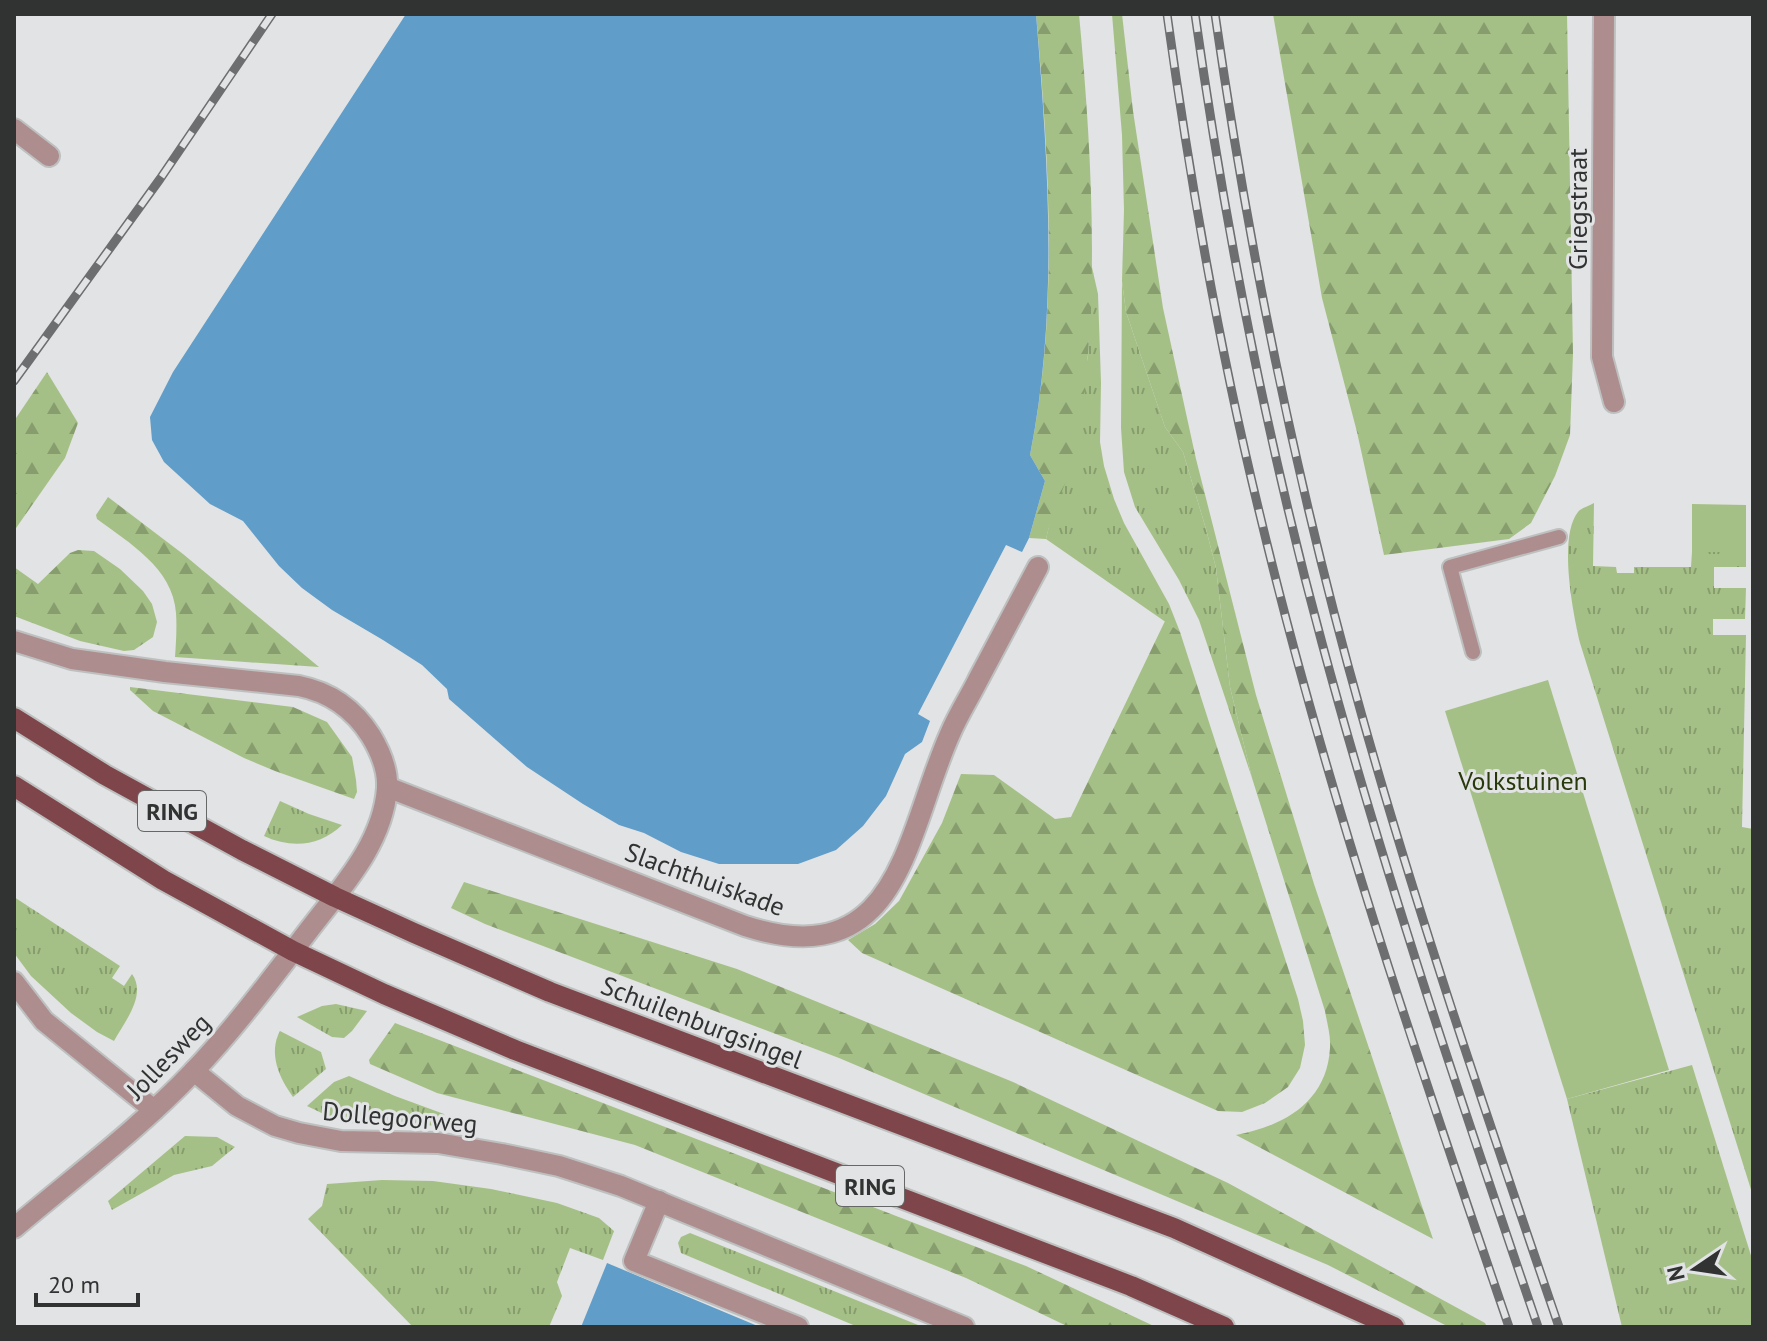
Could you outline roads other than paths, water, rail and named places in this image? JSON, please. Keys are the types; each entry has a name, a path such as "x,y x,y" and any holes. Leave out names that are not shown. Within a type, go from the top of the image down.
{"main road":[{"name":"Schuilenburgsingel","path":"14,718 105,775 242,850 335,897 550,992 1174,1228 1394,1327"},
{"name":"RING","path":"14,786 163,880 293,951 384,994 515,1050 1131,1286 1224,1327"}],"street":[{"name":"Griegstraat","path":"1604,14 1602,357 1614,402"},
{"path":"14,129 49,156"},
{"name":"Slachthuiskade","path":"387,787 772,935 828,934 844,928 870,911 889,889 909,847 950,733 1038,567"},
{"path":"14,641 72,659 320,690 343,706 363,723 378,748 387,787 377,830 359,865 335,897"},
{"name":"Jollesweg","path":"14,1228 154,1110 194,1071 335,897"},
{"path":"14,982 44,1021 154,1110"},
{"name":"Dollegoorweg","path":"194,1071 237,1106 275,1126 341,1141 438,1143 559,1166 659,1201 964,1327"},
{"path":"659,1201 634,1261 798,1327"}],"lane":[{"path":"1473,652 1450,567 1559,537"}],"water":[{"path":"406,14 1036,14 1047,180 1048,291 1045,346 1030,455 1045,481 1022,552 1006,545 918,714 930,721 922,742 905,754 886,796 863,826 836,850 798,864 719,864 681,852 644,833 619,825 583,804 527,767 449,699 447,689 422,665 302,588 279,566 243,521 210,504 164,462 152,440 150,417 173,372"},
{"path":"607,1263 760,1327 581,1327"}],"railway":[{"path":"14,381 160,179 272,14"},
{"path":"1167,14 1185,139 1218,326 1285,615 1374,922 1509,1327"},
{"path":"1195,14 1249,330 1283,487 1322,643 1397,901 1538,1327"},
{"path":"1215,14 1259,280 1296,455 1338,630 1432,947 1559,1327"}],"park label":[{"name":"Volkstuinen","path":"1523,780"}]}
